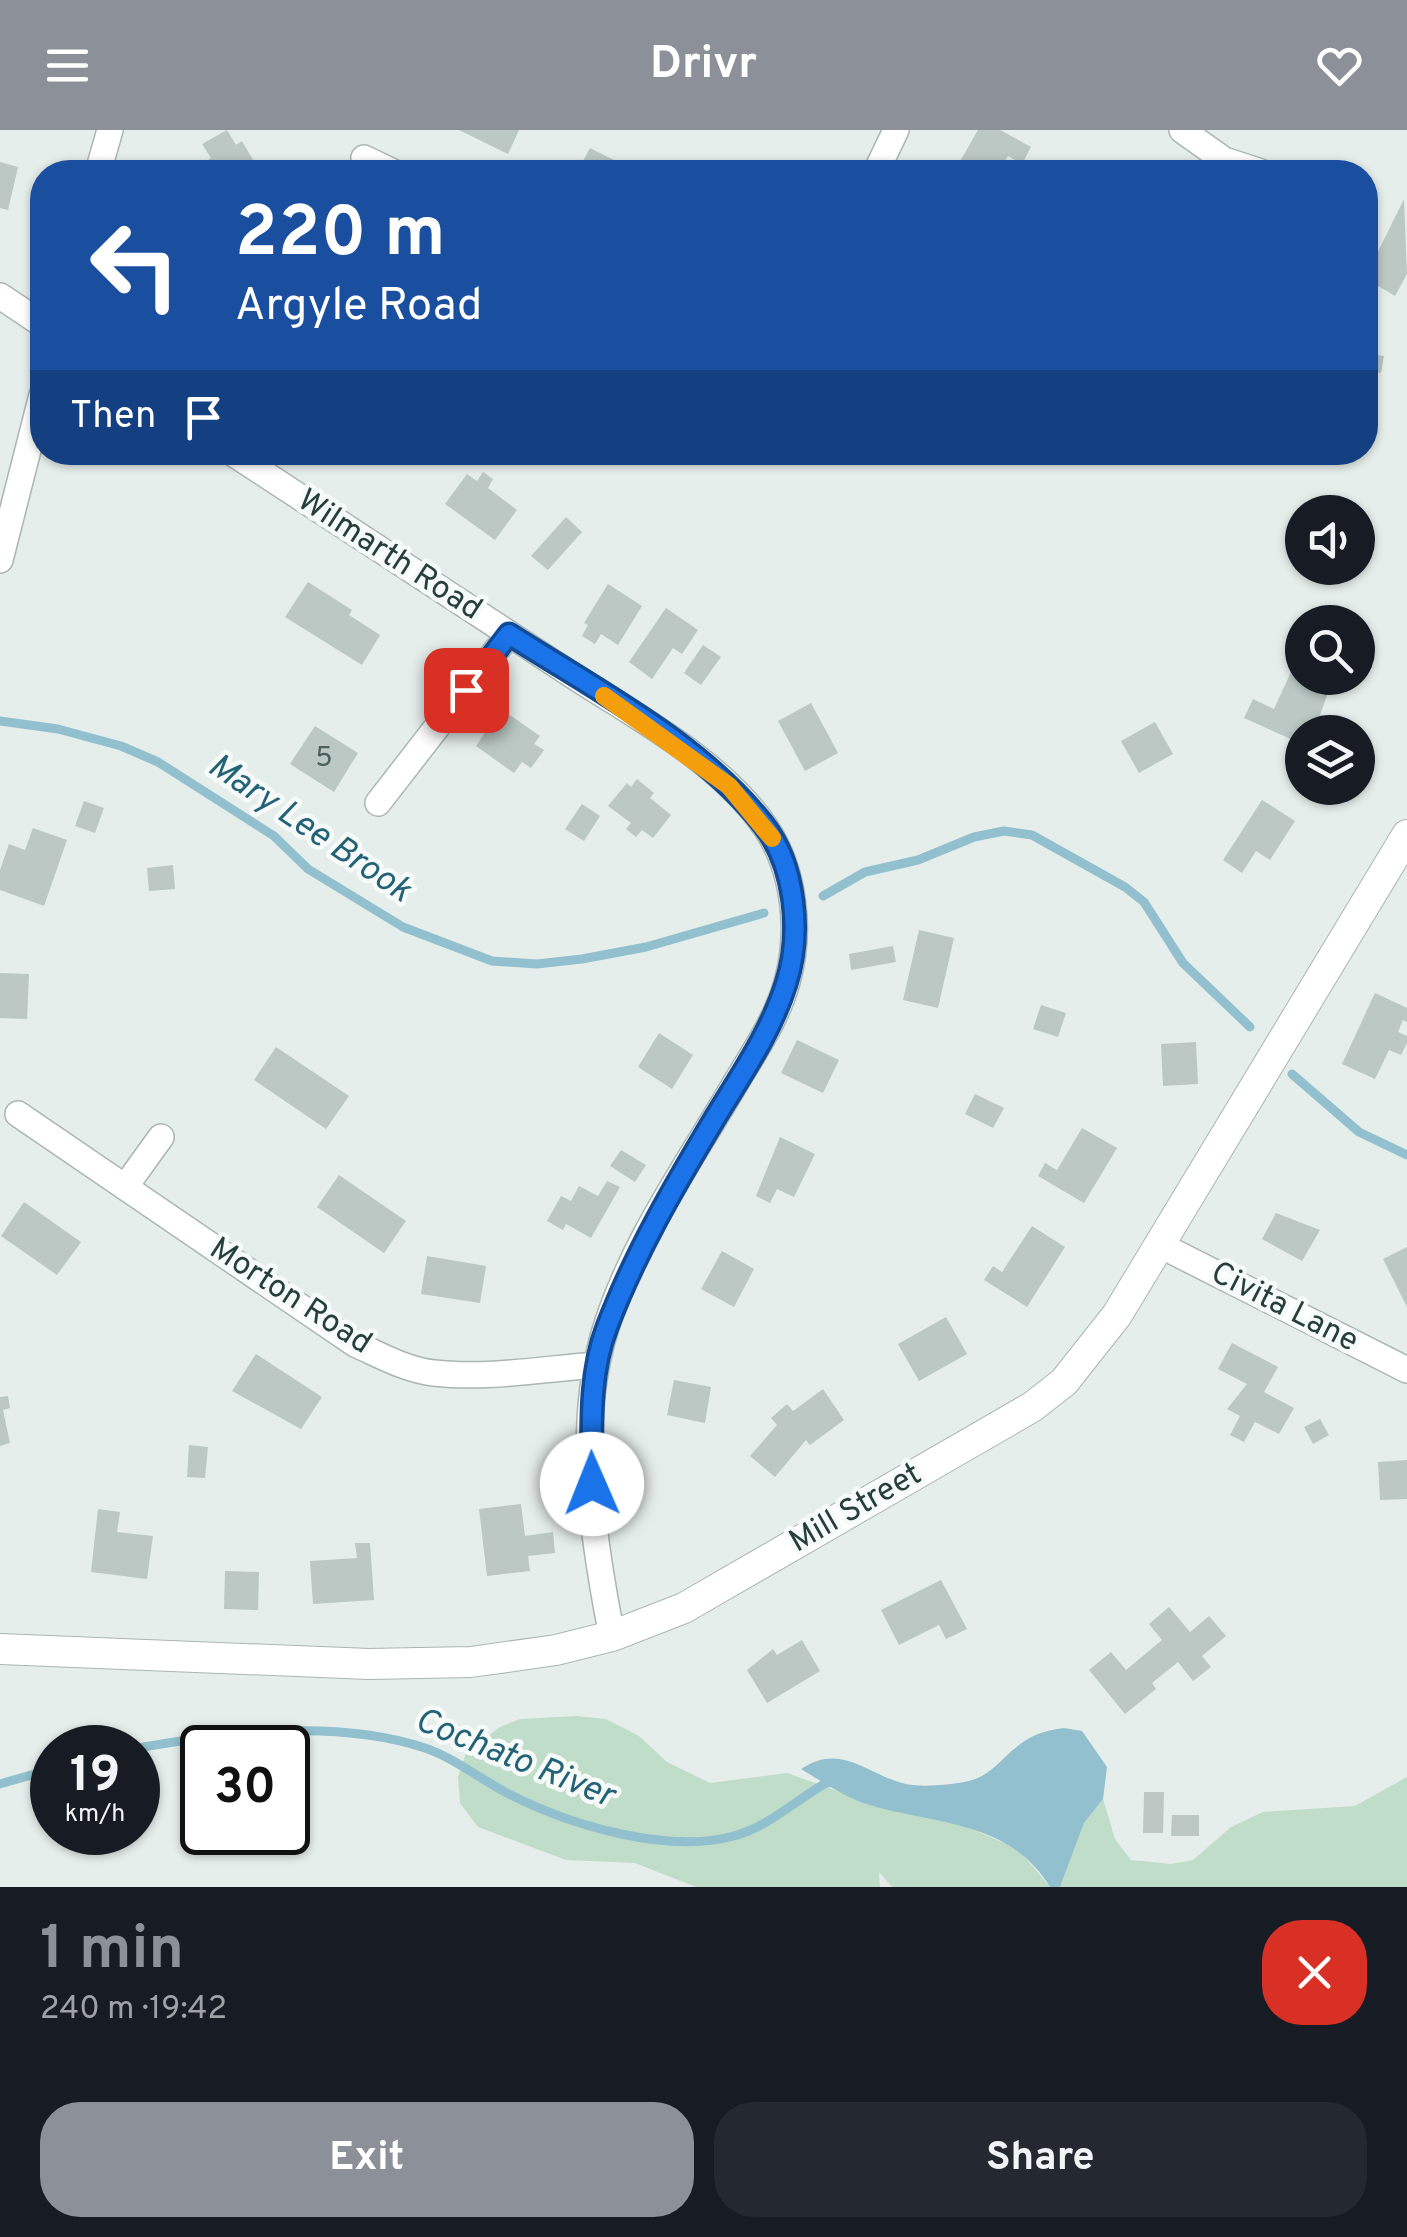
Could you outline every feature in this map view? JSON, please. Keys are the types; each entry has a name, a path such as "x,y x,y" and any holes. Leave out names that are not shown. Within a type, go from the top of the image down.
{"street":[{"path":"101,160 110,130"},
{"path":"882,160 896,130"},
{"path":"1182,130 1224,160"},
{"path":"364,158 368,160"},
{"path":"0,296 30,316"},
{"path":"0,560 30,442"},
{"name":"Wilmarth Road","path":"251,465 653,729 729,786 765,826 784,860 792,893 793,935 787,982 766,1031 638,1255 605,1330 596,1365 593,1516 612,1636"},
{"path":"378,803 509,634"},
{"name":"Mill Street","path":"0,1649 201,1659 471,1662 556,1650 612,1636 684,1608 1032,1407 1090,1353 1160,1245 1407,835"},
{"name":"Morton Road","path":"18,1114 355,1344 396,1363 432,1373 480,1374 596,1365"},
{"path":"125,1187 161,1137"},
{"name":"Civita Lane","path":"1160,1245 1407,1370"}],"green space":[{"path":"520,1719 606,1719 639,1736 667,1762 710,1783 787,1773 897,1812 946,1818 1018,1849 1050,1887 892,1887 879,1872 880,1887 696,1887 635,1863 566,1860 478,1827 460,1803 458,1777 466,1753 500,1727"},
{"path":"1407,1777 1407,1887 1060,1887 1084,1823 1103,1799 1115,1839 1131,1860 1171,1864 1193,1860 1231,1827 1263,1812 1355,1806"}],"water":[{"path":"1064,1728 1082,1731 1107,1767 1103,1799 1084,1823 1060,1887 1050,1887 1033,1864 990,1836 863,1803 801,1769 815,1762 840,1759 909,1785 957,1783 978,1778 1030,1738"}],"building":[{"path":"227,130 236,145 242,141 253,160 208,160 211,158 202,144"},
{"path":"459,130 519,130 508,154"},
{"path":"978,130 1000,130 1031,147 1024,160 1008,156 1006,160 961,160"},
{"path":"590,148 614,160 584,160"},
{"path":"0,162 18,167 8,210 0,208"},
{"path":"1404,199 1407,274 1395,296 1378,286 1378,252"},
{"path":"1378,355 1384,356 1381,373 1378,372"},
{"path":"483,472 493,479 488,488 517,510 495,540 445,504 467,474 477,481"},
{"path":"566,517 582,532 548,570 531,556"},
{"path":"308,582 352,610 349,615 380,635 362,665 285,617"},
{"path":"608,584 642,606 618,645 601,634 595,644 582,636 588,625 584,623"},
{"path":"666,608 698,630 682,654 673,648 652,679 629,662"},
{"path":"703,645 721,657 701,685 684,673"},
{"path":"1285,685 1285,695 1327,695 1320,715 1285,715 1285,736 1244,718 1253,699 1274,709"},
{"path":"811,703 838,753 805,771 778,721"},
{"path":"501,709 540,736 534,744 544,750 531,768 522,762 514,773 476,746"},
{"path":"1155,722 1173,754 1139,773 1121,741"},
{"path":"315,726 358,753 334,792 290,764"},
{"path":"637,779 654,793 650,798 671,815 653,838 642,830 636,837 626,829 631,823 608,806 627,783 631,787"},
{"path":"1262,800 1295,821 1270,860 1256,851 1242,873 1223,860"},
{"path":"84,801 104,808 95,833 75,826"},
{"path":"582,804 600,816 584,841 565,829"},
{"path":"33,828 67,840 44,906 0,890 0,870 9,844 25,850"},
{"path":"173,865 175,889 149,891 147,868"},
{"path":"919,930 954,938 938,1008 903,1000"},
{"path":"893,946 896,962 851,970 849,954"},
{"path":"0,973 29,974 27,1019 0,1018"},
{"path":"1375,993 1407,1008 1407,1022 1403,1020 1398,1032 1407,1036 1407,1043 1401,1055 1389,1050 1375,1079 1342,1064"},
{"path":"1041,1005 1066,1013 1058,1037 1033,1029"},
{"path":"659,1033 693,1055 672,1089 638,1067"},
{"path":"797,1040 839,1060 823,1093 781,1073"},
{"path":"1196,1042 1198,1084 1163,1086 1161,1044"},
{"path":"276,1047 349,1096 326,1129 254,1080"},
{"path":"975,1094 1004,1108 993,1128 965,1114"},
{"path":"1082,1128 1117,1148 1084,1203 1038,1176 1045,1163 1057,1170"},
{"path":"780,1137 815,1154 794,1197 777,1189 770,1203 756,1196"},
{"path":"621,1150 646,1165 635,1182 610,1166"},
{"path":"339,1175 406,1221 384,1253 317,1207"},
{"path":"607,1181 620,1187 591,1238 566,1224 563,1230 547,1221 561,1196 571,1201 579,1186 598,1196"},
{"path":"24,1202 81,1242 57,1275 1,1236"},
{"path":"1276,1213 1320,1230 1302,1261 1262,1239"},
{"path":"1032,1226 1065,1247 1027,1307 984,1280 993,1266 1002,1272"},
{"path":"1407,1247 1407,1307 1383,1259"},
{"path":"722,1251 754,1269 734,1307 701,1289"},
{"path":"427,1256 486,1266 480,1303 421,1294"},
{"path":"946,1317 967,1354 919,1381 898,1344"},
{"path":"1232,1343 1278,1367 1264,1392 1294,1408 1279,1434 1255,1422 1244,1442 1230,1435 1240,1416 1227,1409 1247,1384 1218,1369"},
{"path":"256,1354 322,1397 301,1429 232,1391"},
{"path":"674,1380 711,1387 705,1423 667,1415"},
{"path":"823,1389 844,1420 810,1445 806,1440 775,1477 750,1456 777,1425 771,1418 787,1404 793,1411"},
{"path":"8,1396 10,1408 3,1410 10,1443 0,1446 0,1397"},
{"path":"1320,1419 1329,1435 1313,1444 1304,1427"},
{"path":"189,1445 208,1447 205,1478 187,1477"},
{"path":"1407,1460 1407,1499 1380,1500 1378,1462"},
{"path":"521,1504 525,1536 553,1532 555,1553 528,1556 530,1571 487,1576 479,1509"},
{"path":"98,1509 120,1512 117,1532 153,1536 147,1579 91,1572"},
{"path":"355,1543 370,1543 374,1600 313,1604 310,1561 357,1558"},
{"path":"225,1571 259,1572 258,1610 224,1609"},
{"path":"941,1580 967,1629 946,1639 939,1625 899,1645 881,1610"},
{"path":"1169,1607 1190,1632 1209,1616 1226,1636 1202,1656 1211,1667 1193,1681 1178,1662 1152,1683 1156,1689 1125,1714 1089,1670 1111,1652 1126,1670 1162,1640 1149,1624"},
{"path":"802,1640 820,1671 767,1703 747,1670 773,1649 777,1655"},
{"path":"1144,1792 1164,1792 1163,1833 1143,1833"},
{"path":"1172,1815 1199,1815 1199,1836 1171,1836"}],"waterway":[{"name":"Mary Lee Brook","path":"0,721 58,729 121,746 158,762 274,836 308,869 403,927 492,961 537,964 582,959 646,947 764,913"},
{"name":"Mary Lee Brook","path":"823,896 865,872 918,860 974,837 1004,831 1032,835 1125,887 1144,902 1183,963 1250,1027"},
{"name":"Mary Lee Brook","path":"1292,1074 1359,1132 1407,1155"},
{"name":"Cochato River","path":"160,1745 282,1731 391,1739 436,1752 513,1796 592,1827 680,1842 708,1841 746,1832 826,1783 837,1782"},
{"name":"Cochato River","path":"0,1784 30,1775"}],"slow traffic":[{"path":"604,696 729,786 772,838"}],"route":[{"path":"466,690 509,634 653,729 729,786 765,826 784,860 792,893 793,935 787,982 766,1031 638,1255 605,1330 596,1365 592,1484"}]}
